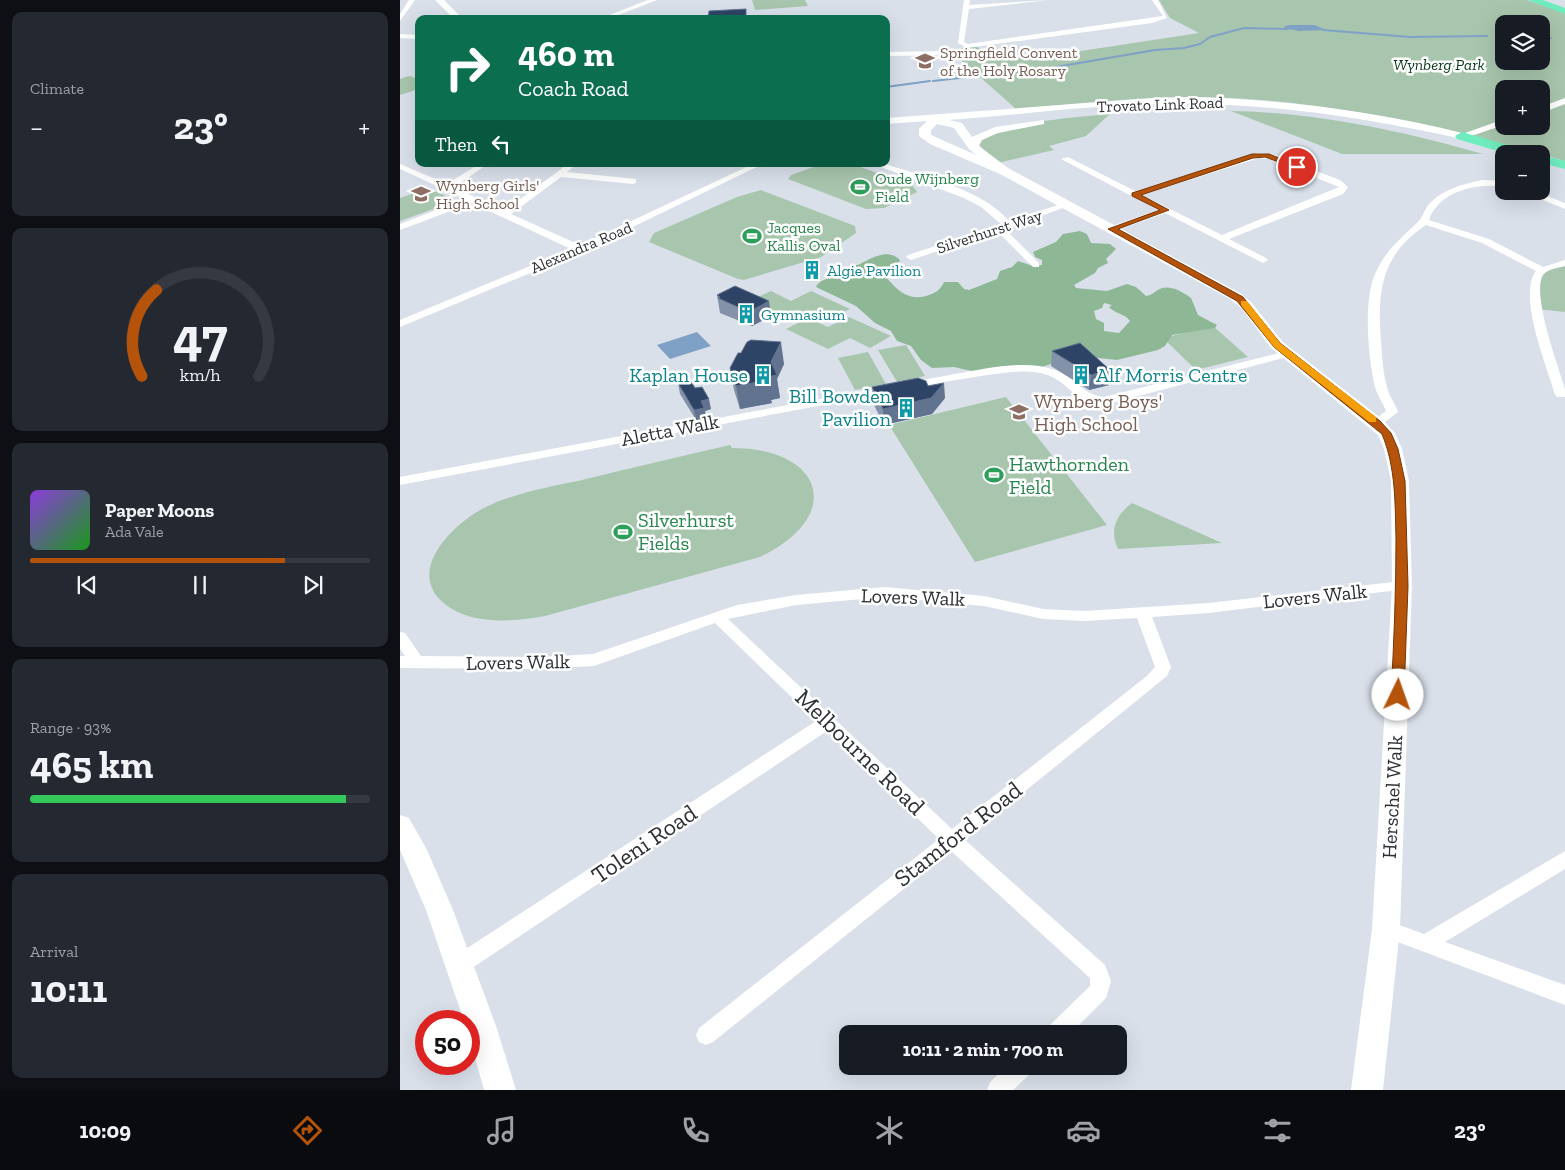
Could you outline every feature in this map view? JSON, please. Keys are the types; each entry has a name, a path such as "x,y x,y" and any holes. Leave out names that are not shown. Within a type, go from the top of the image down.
{"highway":[{"path":"1533,0 1559,6"},
{"path":"1459,136 1495,153"},
{"path":"1459,136 1495,146"},
{"path":"1550,161 1565,165"},
{"path":"1550,169 1565,173"}],"main road":[{"path":"439,0 455,15"},
{"name":"Trovato Link Road","path":"890,122 1154,101 1202,100 1329,111 1459,136"},
{"name":"Trovato Link Road","path":"890,129 925,133 1150,108 1220,107 1338,119 1434,138 1459,136"},
{"path":"890,122 935,120 978,115"},
{"path":"973,147 976,138 988,132 1057,117"},
{"path":"935,120 953,123 961,128"},
{"path":"925,133 935,120"},
{"name":"Herschel Walk","path":"961,128 973,147 1004,171"},
{"name":"Herschel Walk","path":"925,133 934,142 1004,171 1240,299 1273,342 1376,423 1386,433 1393,449 1400,481 1402,586 1386,928 1368,1090"},
{"path":"400,826 421,865 459,965 500,1090"}],"street":[{"path":"401,17 412,0"},
{"path":"613,15 654,0"},
{"path":"1046,0 966,3 961,43 972,46 1164,16 1155,0"},
{"path":"400,36 415,37"},
{"path":"890,54 951,53"},
{"path":"1550,107 1565,101"},
{"path":"1459,136 1495,125"},
{"path":"1135,194 1259,155 1271,157 1337,182 1344,187 1340,192 1223,238"},
{"path":"1065,159 1263,260"},
{"path":"400,166 580,249"},
{"path":"447,188 479,167"},
{"path":"505,214 569,167"},
{"name":"Alexandra Road","path":"400,324 580,249 753,167"},
{"path":"885,167 936,184 979,202 1000,214 1003,226 1036,264"},
{"path":"560,174 634,181"},
{"path":"1376,423 1392,412 1382,389 1379,373 1374,307 1376,281 1404,238 1414,228 1424,222 1431,206 1444,197 1478,182 1495,183"},
{"path":"400,227 471,200"},
{"path":"1549,200 1565,206"},
{"name":"Silverhurst Way","path":"911,257 1067,205"},
{"path":"1112,229 1166,210"},
{"path":"1424,222 1458,232 1526,260 1542,270"},
{"path":"1560,395 1536,311 1536,278 1542,270 1565,263"},
{"name":"Aletta Walk","path":"400,481 940,379 1042,370 1059,376 1079,395 1104,402 1288,354"},
{"name":"Lovers Walk","path":"400,662 540,663 594,660 716,616 796,600 885,592 984,600 1043,614 1084,616 1143,613 1402,586"},
{"name":"Stamford Road","path":"706,1035 1161,672 1161,660 1143,613"},
{"name":"Melbourne Road","path":"716,616 951,839 1098,972 1101,981 1099,991 1064,1025"},
{"path":"400,637 417,662"},
{"name":"Toleni Road","path":"459,965 828,722"},
{"path":"1426,943 1565,859"},
{"path":"1386,928 1565,995"},
{"path":"998,1090 1013,1075"}],"green space":[{"path":"752,0 805,0 808,6 755,10"},
{"name":"Wynberg Park","path":"1159,0 1527,0 1565,13 1565,161 1550,157 1550,145 1508,145 1381,116 1286,102 1239,98 1171,97 1016,109 954,54 955,49 976,46 995,60 1048,56 1199,33 1170,18"},
{"path":"409,76 415,78 415,90 400,95 400,79"},
{"path":"1231,111 1294,115 1358,124 1483,154 1342,154"},
{"path":"1110,114 1086,136 1049,146 1054,150 997,163 977,143 988,136 1021,125"},
{"name":"Oude Wijnberg Field","path":"814,167 860,167 913,186 917,192 884,208 866,209 788,179 791,175"},
{"name":"Wynberg Girls' High School","path":"429,188 456,201 400,221 400,198"},
{"name":"Jacques Kallis Oval","path":"761,190 855,226 856,233 821,257 744,280 649,242 654,233 737,197"},
{"path":"1080,231 1087,234 1091,243 1110,244 1116,249 1106,259 1108,263 1074,285 1076,288 1107,291 1127,284 1136,287 1146,296 1164,288 1172,288 1191,298 1198,315 1217,325 1215,328 1172,335 1165,346 1158,350 1117,360 1089,357 1057,362 1042,367 976,372 954,367 932,368 921,360 911,346 897,341 891,331 875,323 856,306 816,287 820,282 843,273 850,266 859,265 885,254 895,256 900,260 896,267 882,270 882,272 897,288 908,295 921,297 929,295 938,290 944,282 958,282 964,289 969,290 997,279 1000,271 1012,267 1018,261 1033,266 1042,265 1042,260 1035,257 1033,252 1056,242 1063,234","holes":["1104,303 1112,305 1109,307 1130,321 1119,333 1104,331 1104,323 1096,319 1094,311 1102,308"]},
{"path":"1565,263 1565,312 1536,309 1534,275 1540,268"},
{"path":"771,291 791,301 811,291 850,309 829,319 810,310 788,321 750,301"},
{"path":"849,317 891,336 870,348 850,338 828,349 786,329 808,318 828,327"},
{"path":"1213,326 1248,357 1196,370 1163,338"},
{"path":"906,345 925,376 897,382 878,350"},
{"path":"868,352 886,384 855,390 838,358"},
{"name":"Hawthornden Field","path":"1006,397 1107,525 975,562 889,425"},
{"name":"Silverhurst Fields","path":"730,445 732,448 763,451 787,459 803,471 812,487 813,504 805,522 787,540 760,557 545,616 510,620 474,618 452,609 437,596 430,583 430,568 435,554 445,540 470,516 484,508 507,498 532,491"},
{"path":"1132,503 1222,543 1118,549 1115,542 1114,529 1118,518"}],"water":[{"path":"1290,25 1314,25 1327,30 1299,31 1284,28"},
{"path":"697,332 711,346 670,359 657,345"}],"building":[{"path":"746,9 746,15 708,15 709,11"},
{"path":"735,286 769,301 749,312 718,298 720,297 717,295"},
{"path":"751,340 781,342 771,362 777,375 767,377 768,380 736,386 730,368 738,353 741,353 747,342"},
{"path":"1080,343 1110,370 1091,375 1052,351"},
{"path":"918,378 926,381 928,386 944,383 931,398 883,409 872,387"},
{"path":"690,380 695,388 702,387 709,399 701,401 704,408 694,410 678,383"}],"waterway":[{"path":"933,81 1050,68 1155,50 1184,48 1200,44 1210,37 1244,28 1288,29"},
{"path":"1323,30 1410,37 1487,36"},
{"path":"890,86 930,81"}],"slow traffic":[{"path":"1244,303 1277,345 1372,420"}],"place":[{"name":"Springfield Convent of the Holy Rosary","path":"925,61"},
{"name":"Oude Wijnberg Field","path":"860,187"},
{"name":"Wynberg Girls' High School","path":"421,194"},
{"name":"Jacques Kallis Oval","path":"752,236"},
{"name":"Algie Pavilion","path":"812,270"},
{"name":"Gymnasium","path":"746,314"},
{"name":"Kaplan House","path":"763,375"},
{"name":"Alf Morris Centre","path":"1081,375"},
{"name":"Bill Bowden Pavilion","path":"906,408"},
{"name":"Wynberg Boys' High School","path":"1019,412"},
{"name":"Hawthornden Field","path":"994,475"},
{"name":"Silverhurst Fields","path":"623,532"}],"route":[{"path":"1297,167 1266,155 1252,156 1135,194 1166,210 1112,229 1240,299 1277,345 1386,433 1393,449 1400,481 1401,498 1402,586 1398,695"}]}
